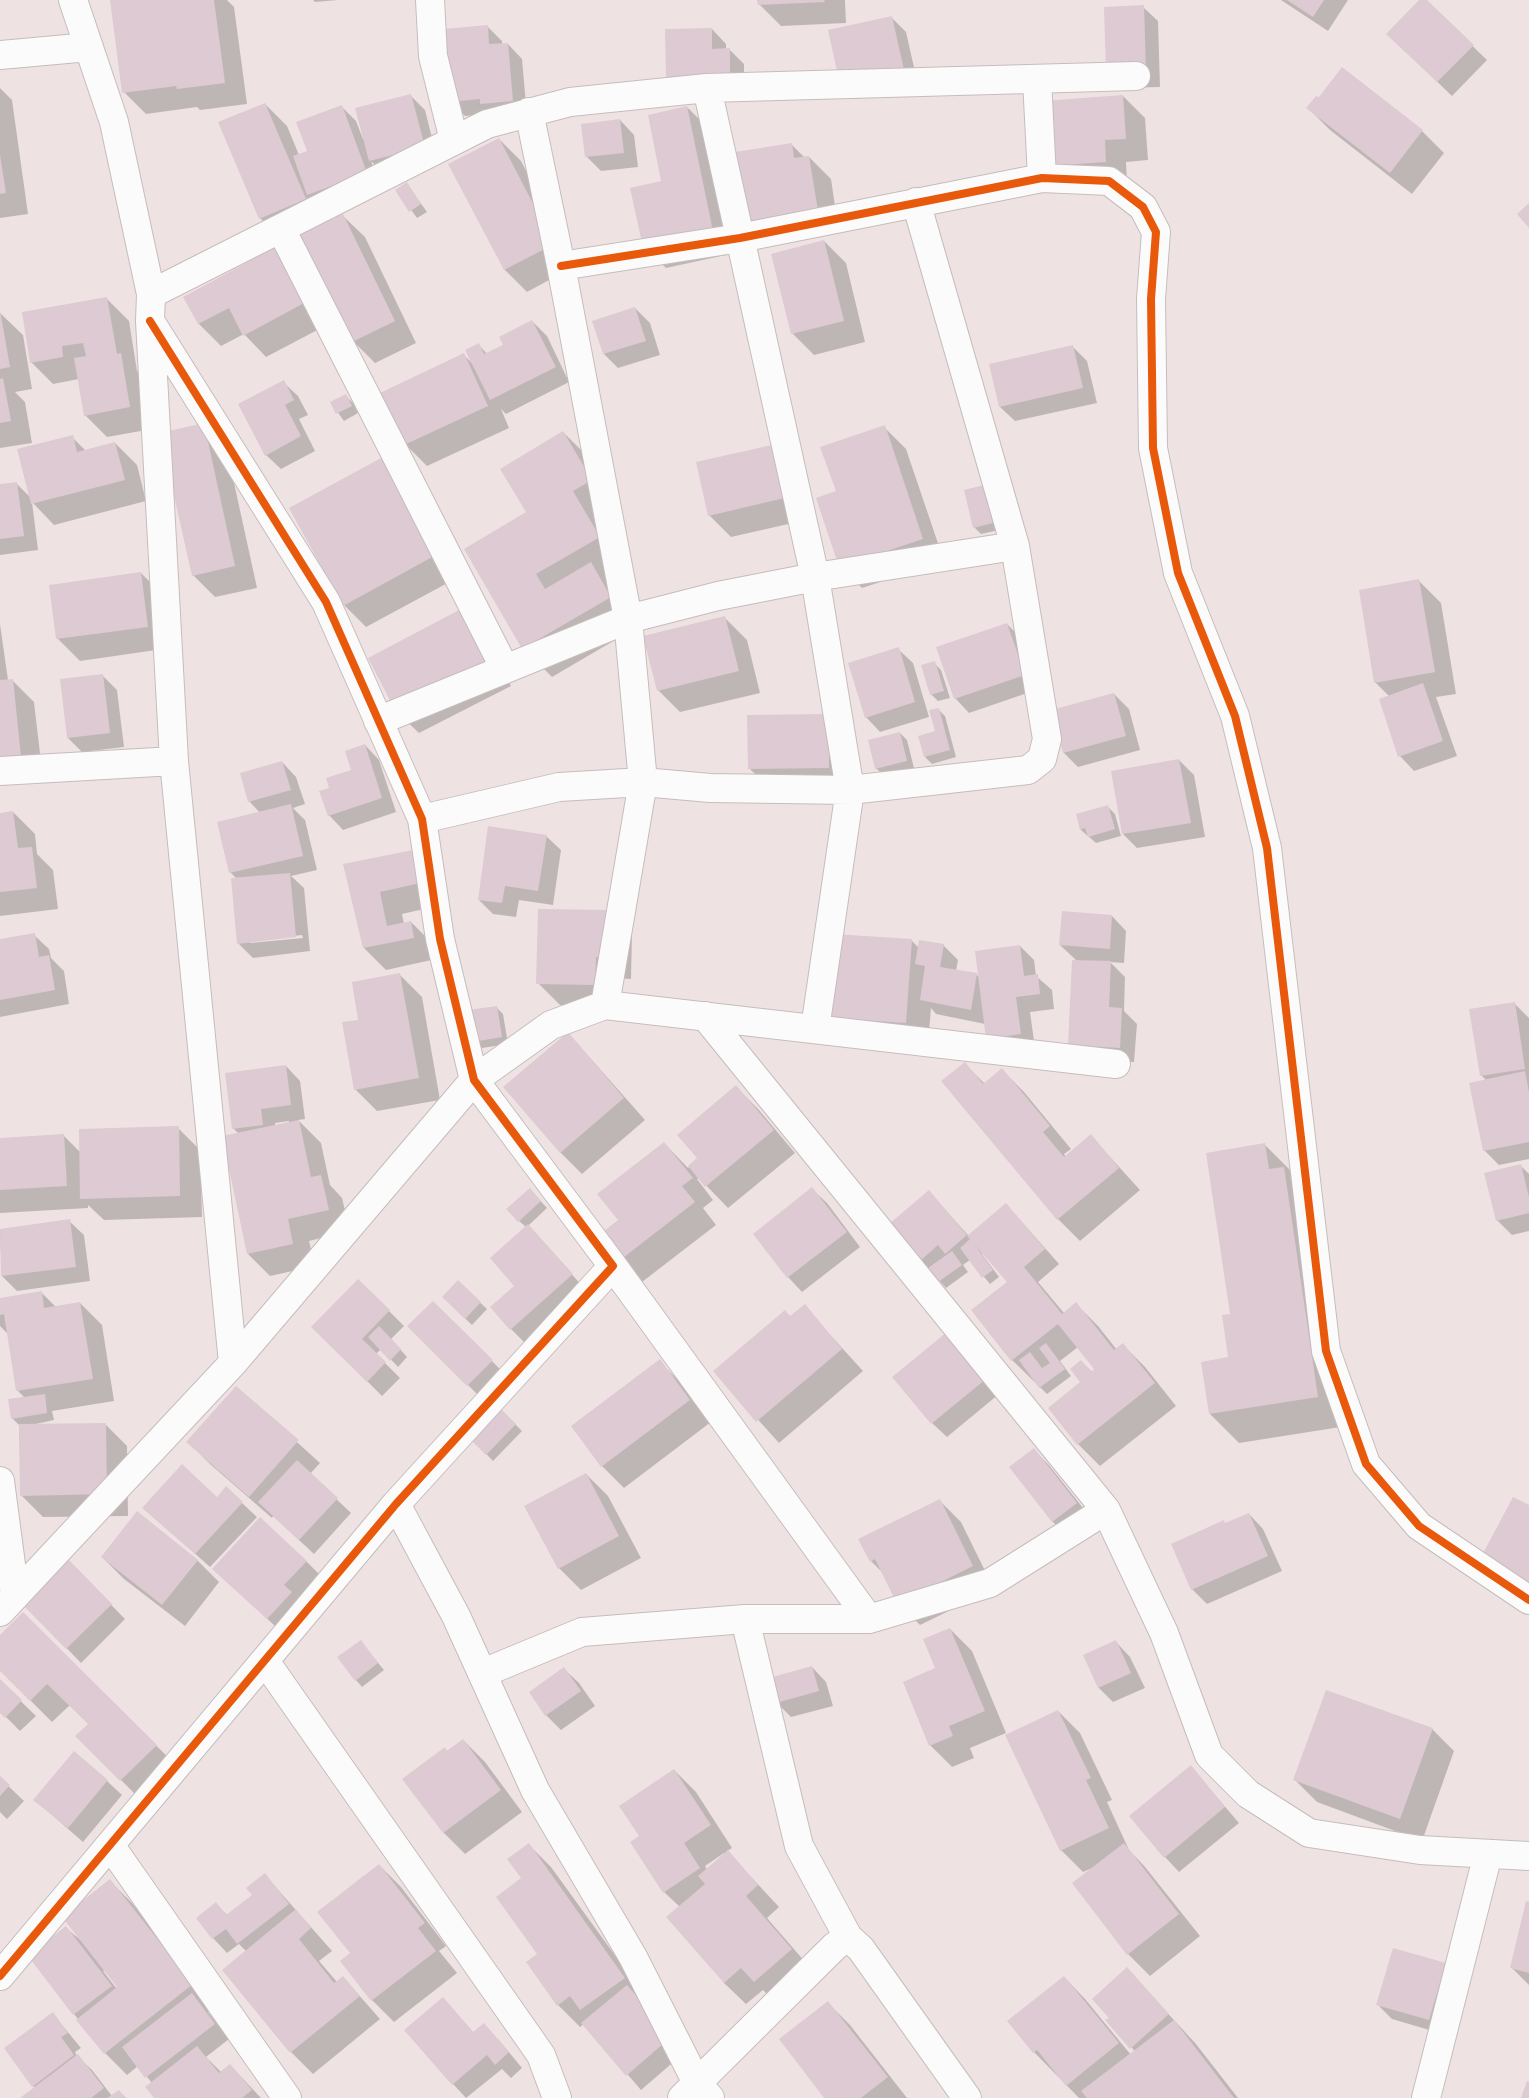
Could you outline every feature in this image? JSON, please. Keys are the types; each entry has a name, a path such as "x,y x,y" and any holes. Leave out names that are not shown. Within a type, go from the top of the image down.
{"street":[{"path":"73,0 114,122 151,294 150,322 174,761 233,1363"},
{"path":"430,0 433,56 454,140"},
{"path":"0,55 89,47"},
{"path":"151,294 487,124 570,102 707,88 1136,76"},
{"path":"1038,79 1042,178"},
{"path":"707,88 815,577 850,790 815,1029"},
{"path":"529,112 562,266 628,619 643,782 605,1005"},
{"path":"562,266 740,238 1042,178 1109,181 1143,207 1156,232 1151,299 1153,448 1178,573 1235,716 1267,848 1326,1351 1366,1464 1420,1526 1529,1600"},
{"path":"422,819 559,787 643,782 710,788 850,790 1028,770 1042,759 1047,739 1015,546 916,202"},
{"path":"281,229 505,669"},
{"path":"150,322 326,602 422,819 440,939 474,1080 613,1266 869,1619"},
{"path":"378,721 628,619 718,596 815,577 1015,546"},
{"path":"0,771 174,761"},
{"path":"7,1603 233,1363 474,1080 551,1025 605,1005 1116,1064"},
{"path":"705,1016 1106,1510 1164,1633 1209,1755 1248,1794 1309,1833 1420,1850 1529,1856"},
{"path":"0,1976 396,1504 613,1266"},
{"path":"0,1481 7,1603"},
{"path":"396,1504 456,1616 535,1790 633,1957 696,2093 835,1946 848,1937"},
{"path":"483,1673 582,1632 746,1619 869,1619 990,1583 1106,1510"},
{"path":"746,1619 799,1846 848,1937 861,1949 966,2098"},
{"path":"265,1661 541,2055 556,2098"},
{"path":"110,1846 287,2098"},
{"path":"1426,2098 1488,1854"}],"building":[{"path":"110,0 214,0 225,83 177,89 176,86 122,93"},
{"path":"757,0 824,0 825,2 758,5"},
{"path":"1287,0 1324,0 1313,17"},
{"path":"1419,0 1427,0 1474,45 1437,82 1386,34"},
{"path":"1144,5 1146,73 1106,74 1104,7"},
{"path":"892,16 904,70 840,85 828,30"},
{"path":"488,25 489,44 508,43 513,101 480,104 480,99 450,102 444,29"},
{"path":"712,28 712,49 730,48 730,75 666,77 665,29"},
{"path":"1342,67 1423,130 1390,173 1306,108 1316,96 1319,97"},
{"path":"411,94 425,147 369,161 355,108"},
{"path":"1123,95 1126,139 1105,140 1106,162 1047,166 1043,101"},
{"path":"265,103 306,199 259,219 218,122"},
{"path":"342,105 367,173 307,195 293,156 307,151 296,122"},
{"path":"687,106 713,231 643,247 630,188 661,181 648,115"},
{"path":"620,119 624,153 585,157 581,124"},
{"path":"499,138 554,244 504,270 448,164"},
{"path":"792,143 794,158 809,156 818,211 741,223 729,153"},
{"path":"0,155 6,193 0,194"},
{"path":"407,182 421,204 409,212 395,190"},
{"path":"1529,203 1529,228 1517,214"},
{"path":"343,214 395,321 352,342 300,235"},
{"path":"824,240 844,321 791,334 771,254"},
{"path":"274,248 304,303 243,336 229,308 198,324 183,297"},
{"path":"107,297 117,354 121,353 130,407 84,416 74,358 86,356 83,343 62,346 63,357 30,363 22,312"},
{"path":"635,307 646,341 603,354 592,321"},
{"path":"0,310 10,367 0,369"},
{"path":"532,320 556,367 490,400 465,350 479,343 484,354 503,345 499,337"},
{"path":"1073,345 1083,388 999,407 989,364"},
{"path":"464,353 488,406 404,445 380,393"},
{"path":"3,378 11,421 0,423 0,379"},
{"path":"284,380 294,400 285,405 301,436 265,456 238,404"},
{"path":"346,394 352,406 336,414 330,402"},
{"path":"204,423 235,566 192,576 160,433"},
{"path":"885,425 923,539 839,567 816,498 836,491 820,447"},
{"path":"563,431 592,480 573,491 600,537 536,574 545,589 591,562 611,597 522,649 464,549 526,512 500,469"},
{"path":"73,435 77,452 115,442 125,480 31,504 17,449"},
{"path":"781,443 793,496 708,516 696,462"},
{"path":"381,458 434,556 343,606 289,508"},
{"path":"17,482 24,536 0,539 0,484"},
{"path":"984,485 993,523 973,528 964,490"},
{"path":"141,572 148,627 56,639 49,585"},
{"path":"1419,579 1435,672 1374,683 1359,590"},
{"path":"461,609 490,664 396,712 368,658"},
{"path":"725,616 739,671 657,691 643,636"},
{"path":"1007,623 1025,675 954,699 936,647"},
{"path":"899,647 915,702 865,718 848,663"},
{"path":"935,661 944,691 930,695 921,665"},
{"path":"103,674 110,733 67,738 60,679"},
{"path":"13,679 21,757 0,760 0,680"},
{"path":"1423,683 1443,741 1398,757 1379,699"},
{"path":"1114,693 1126,736 1063,753 1051,710"},
{"path":"939,708 950,750 924,757 918,736 935,731 929,710"},
{"path":"829,714 829,768 748,769 747,715"},
{"path":"900,732 907,761 875,769 868,740"},
{"path":"365,744 382,798 328,816 319,791 329,788 326,778 351,770 345,751"},
{"path":"1179,759 1191,823 1122,834 1111,771"},
{"path":"282,761 291,790 248,802 240,773"},
{"path":"291,804 303,856 229,873 217,822"},
{"path":"1108,805 1115,829 1088,837 1085,828 1080,830 1076,814"},
{"path":"13,811 18,848 32,847 37,888 0,892 0,813"},
{"path":"488,826 547,835 538,891 505,886 502,903 478,900"},
{"path":"418,849 425,882 380,892 387,926 411,921 414,938 363,948 343,864"},
{"path":"290,873 296,937 237,944 231,878"},
{"path":"538,909 611,910 610,957 596,957 595,985 536,984"},
{"path":"1062,911 1112,915 1110,949 1059,945"},
{"path":"35,933 39,957 49,955 55,990 0,1000 0,939"},
{"path":"834,934 912,939 906,1023 828,1018"},
{"path":"919,940 944,944 940,967 977,973 971,1010 920,1000 925,966 915,964"},
{"path":"1020,945 1024,976 1038,974 1040,994 1016,997 1021,1034 986,1039 975,951"},
{"path":"1072,960 1111,961 1109,1007 1122,1008 1120,1048 1068,1045"},
{"path":"400,973 419,1078 354,1090 342,1022 358,1020 352,982"},
{"path":"1515,1002 1525,1069 1480,1076 1469,1009"},
{"path":"497,1006 502,1037 473,1042 468,1010"},
{"path":"568,1032 624,1098 560,1153 503,1087"},
{"path":"965,1062 983,1084 1002,1068 1050,1126 1043,1132 1064,1157 1091,1134 1119,1168 1057,1220 941,1081"},
{"path":"286,1065 291,1105 261,1109 263,1125 232,1129 225,1073"},
{"path":"1525,1071 1529,1092 1529,1142 1483,1151 1469,1083"},
{"path":"736,1085 774,1130 705,1187 688,1166 697,1158 677,1135"},
{"path":"299,1120 311,1177 321,1175 329,1210 288,1219 293,1244 247,1254 222,1136"},
{"path":"179,1126 180,1196 80,1199 79,1129"},
{"path":"64,1134 67,1186 0,1190 0,1138"},
{"path":"664,1142 693,1178 682,1186 695,1202 619,1261 599,1235 618,1220 597,1194"},
{"path":"1265,1143 1269,1169 1284,1167 1318,1397 1209,1414 1201,1362 1228,1357 1222,1315 1230,1314 1206,1153"},
{"path":"1521,1164 1529,1197 1529,1213 1496,1221 1484,1173"},
{"path":"812,1187 847,1232 787,1278 753,1234"},
{"path":"530,1188 541,1201 518,1222 506,1209"},
{"path":"929,1190 967,1235 945,1254 938,1245 920,1261 889,1224"},
{"path":"1006,1203 1045,1249 1024,1267 1062,1314 1076,1302 1114,1350 1123,1343 1155,1383 1077,1445 1048,1408 1080,1382 1070,1369 1081,1360 1091,1372 1094,1369 1058,1324 1011,1361 971,1310 1007,1282 975,1245 993,1270 982,1278 960,1248 970,1239 967,1236"},
{"path":"70,1219 76,1267 1,1276 0,1229"},
{"path":"528,1224 573,1274 510,1330 490,1307 514,1286 490,1258"},
{"path":"952,1251 962,1265 938,1282 928,1268"},
{"path":"358,1279 390,1310 362,1339 386,1362 367,1382 311,1327"},
{"path":"458,1280 481,1302 465,1319 442,1297"},
{"path":"42,1291 44,1308 80,1302 93,1379 16,1391 4,1314 0,1315 0,1298"},
{"path":"433,1301 493,1360 467,1386 407,1326"},
{"path":"805,1304 842,1349 756,1422 713,1371 785,1310 790,1316"},
{"path":"379,1326 401,1349 390,1361 368,1337"},
{"path":"947,1332 986,1379 931,1424 892,1377"},
{"path":"1046,1343 1065,1369 1039,1388 1019,1360 1030,1352 1042,1368 1050,1363 1039,1348"},
{"path":"660,1359 690,1400 601,1467 571,1426"},
{"path":"236,1386 299,1440 249,1497 186,1442"},
{"path":"45,1394 47,1413 11,1419 8,1399"},
{"path":"498,1406 516,1424 486,1455 467,1436"},
{"path":"106,1423 107,1494 20,1496 19,1424"},
{"path":"1034,1448 1077,1503 1052,1522 1009,1467"},
{"path":"297,1460 338,1498 299,1540 258,1502"},
{"path":"182,1464 217,1497 226,1486 243,1502 195,1554 142,1508"},
{"path":"586,1473 619,1536 558,1569 524,1506"},
{"path":"1513,1497 1529,1505 1529,1584 1480,1559"},
{"path":"940,1499 973,1566 897,1604 875,1559 870,1562 858,1539"},
{"path":"137,1511 198,1560 162,1605 101,1557"},
{"path":"1249,1513 1268,1556 1191,1590 1171,1544 1224,1520 1225,1523"},
{"path":"260,1517 307,1561 284,1585 292,1592 267,1619 212,1569"},
{"path":"69,1560 112,1604 66,1649 23,1605"},
{"path":"23,1612 157,1745 120,1781 75,1736 88,1724 47,1684 30,1701 0,1671 0,1635"},
{"path":"950,1628 985,1711 949,1726 953,1736 929,1746 903,1682 935,1668 923,1639"},
{"path":"361,1640 378,1663 355,1681 337,1657"},
{"path":"1116,1640 1131,1673 1098,1688 1083,1655"},
{"path":"812,1666 819,1691 776,1703 769,1678"},
{"path":"564,1667 581,1691 545,1716 529,1692"},
{"path":"0,1679 22,1700 5,1718 0,1713"},
{"path":"1326,1690 1433,1728 1400,1819 1293,1780"},
{"path":"1058,1710 1091,1778 1086,1780 1109,1828 1060,1851 1005,1735"},
{"path":"463,1739 501,1790 443,1833 402,1779 445,1747 447,1751"},
{"path":"74,1751 108,1780 68,1828 33,1800"},
{"path":"1191,1765 1225,1807 1164,1858 1129,1816"},
{"path":"674,1769 711,1825 684,1843 700,1868 663,1893 630,1842 639,1836 619,1806"},
{"path":"0,1776 10,1785 0,1796"},
{"path":"529,1843 625,1978 580,2010 570,1996 557,2006 526,1962 537,1954 496,1897 521,1878 507,1859"},
{"path":"1124,1843 1179,1914 1127,1955 1072,1883"},
{"path":"728,1850 758,1885 746,1896 792,1949 754,1982 741,1968 724,1983 666,1917 705,1884 698,1876"},
{"path":"379,1864 425,1923 418,1928 436,1951 371,2001 340,1961 350,1953 317,1912"},
{"path":"265,1873 289,1904 237,1944 226,1929 212,1939 196,1918 216,1902 226,1915 252,1895 246,1888"},
{"path":"110,1879 193,1984 104,2054 76,2020 117,1987 62,1917"},
{"path":"1526,1901 1529,1902 1529,1973 1510,1968"},
{"path":"296,1909 311,1928 299,1939 334,1983 343,1976 360,1996 290,2053 222,1970"},
{"path":"66,1926 112,1986 73,2015 28,1956"},
{"path":"1393,1948 1446,1963 1429,2020 1376,2005"},
{"path":"1127,1967 1169,2014 1130,2049 1105,2020 1109,2018 1092,1999"},
{"path":"1064,1976 1119,2043 1066,2086 1037,2050 1033,2053 1007,2021"},
{"path":"627,1985 671,2037 626,2076 581,2023"},
{"path":"192,1993 215,2024 145,2078 122,2047"},
{"path":"443,1997 473,2032 484,2023 509,2052 495,2065 487,2055 452,2085 404,2030"},
{"path":"828,2001 888,2077 861,2098 824,2098 779,2039"},
{"path":"53,2012 68,2033 61,2037 74,2055 32,2087 4,2048"},
{"path":"1174,2020 1234,2098 1087,2098 1081,2091"},
{"path":"197,2046 219,2073 230,2064 252,2090 242,2098 154,2098 145,2087"},
{"path":"78,2054 104,2088 91,2098 20,2098"},
{"path":"1527,2081 1529,2082 1529,2098 1521,2098"},
{"path":"119,2090 125,2098 107,2098"}],"cycle path":[{"path":"561,266 740,238 1042,178 1109,181 1143,207 1156,232 1151,299 1153,448 1178,573 1235,716 1267,848 1326,1351 1366,1464 1419,1526 1529,1600"},
{"path":"0,1976 396,1504 613,1266 474,1080 440,939 422,819 326,602 150,321"}]}
